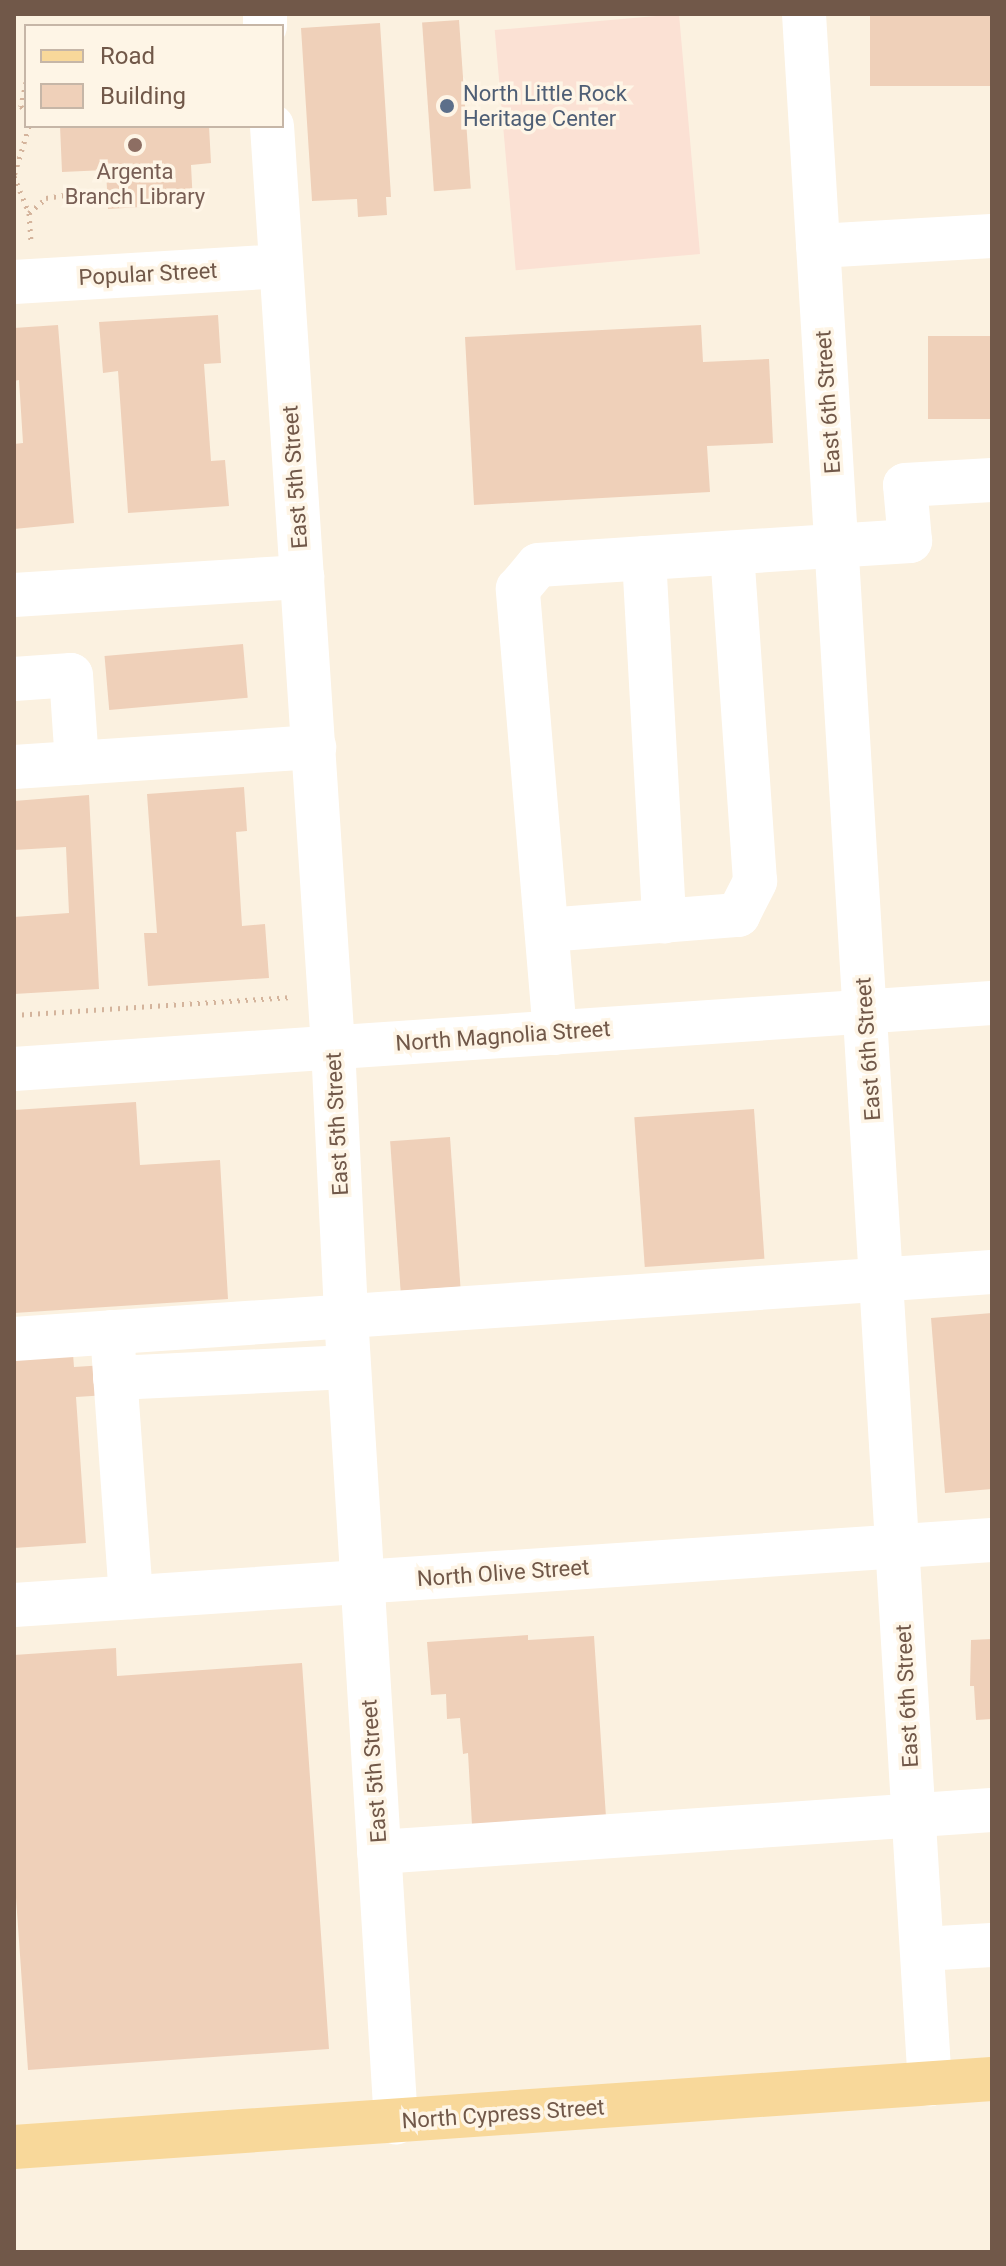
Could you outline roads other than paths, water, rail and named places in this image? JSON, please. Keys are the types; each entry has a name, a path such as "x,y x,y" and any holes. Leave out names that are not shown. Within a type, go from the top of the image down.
{"main road":[{"name":"North Cypress Street","path":"14,2147 992,2079"}],"street":[{"name":"East 6th Street","path":"804,14 930,2084"},
{"name":"East 5th Street","path":"272,128 333,1047 346,1316 396,2122"},
{"path":"818,246 992,236"},
{"name":"Popular Street","path":"23,282 281,266"},
{"path":"555,1033 518,589 538,565 910,541 905,485 992,480"},
{"path":"547,930 738,915 755,881 732,553"},
{"path":"644,558 664,921"},
{"path":"14,595 302,577"},
{"path":"14,679 71,675 77,763"},
{"path":"14,767 314,747"},
{"name":"North Magnolia Street","path":"14,1069 992,1003"},
{"path":"14,1339 992,1272"},
{"path":"112,1332 131,1597"},
{"path":"115,1378 349,1367"},
{"name":"North Olive Street","path":"14,1605 992,1540"},
{"path":"379,1852 992,1810"},
{"path":"922,1949 992,1945"}],"place":[{"name":"North Little Rock Heritage Center","path":"447,106"},
{"name":"Argenta Branch Library","path":"135,145"}]}
